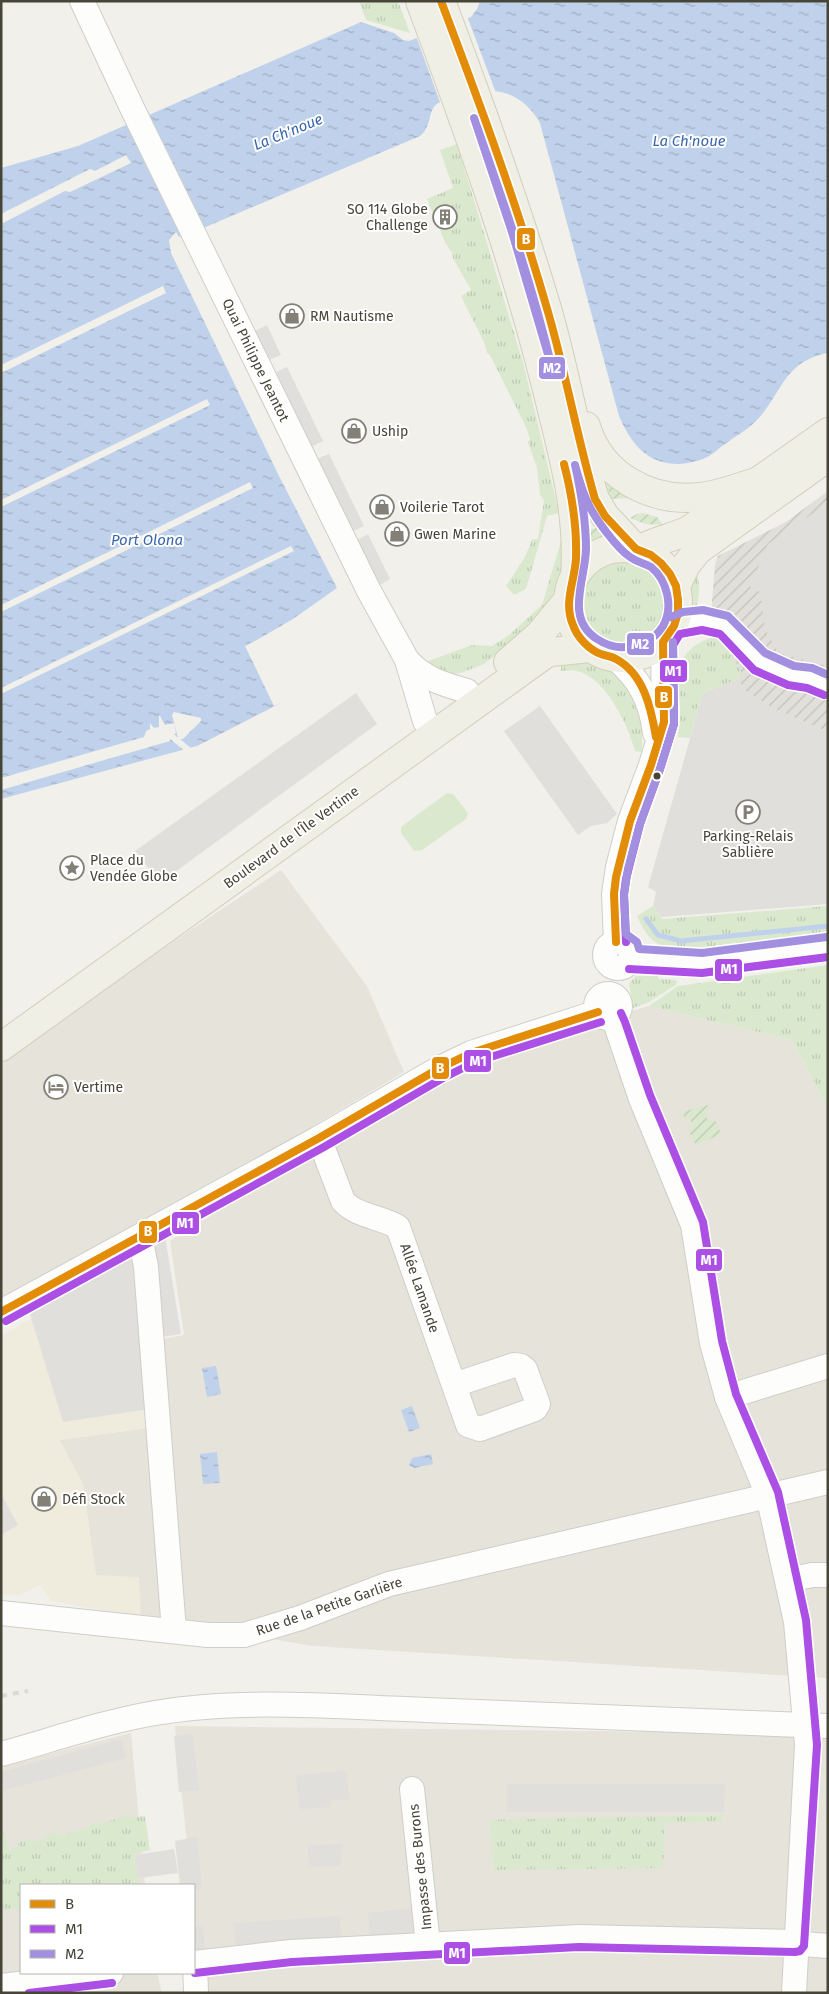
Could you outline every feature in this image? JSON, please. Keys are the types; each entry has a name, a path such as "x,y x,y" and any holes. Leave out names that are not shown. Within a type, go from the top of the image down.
{"main road":[{"path":"432,3 478,128 533,264 595,499 605,516 637,550"},
{"path":"478,128 509,253 552,407 574,514 576,548 571,588 568,614 573,627 590,648 602,655 628,659 641,656 653,650 668,634 678,613 676,586 670,574 662,563 651,555 637,550 622,548 601,553 584,564 571,588"},
{"path":"565,381 578,396 587,430 601,456 614,470 636,486 663,496 686,498 717,494 758,481"},
{"path":"637,550 689,530 828,432"},
{"path":"676,586 686,565 698,550 828,457"},
{"name":"Boulevard de l'Île Vertime","path":"1,1028 511,660 540,634 571,588"},
{"name":"Boulevard de l'Île Vertime","path":"1,1047 544,655 551,652 590,648"}],"street":[{"name":"Quai Philippe Jeantot","path":"82,1 133,110 369,591 407,660 425,721"},
{"path":"817,1726 803,1704 799,1641 788,1580 768,1495 727,1397 712,1343 693,1225 641,1099 616,1025 607,1008 621,956 614,894 618,867 630,821 661,734 665,714 668,634 685,622 703,620 725,625 759,661 791,676 819,682"},
{"path":"615,658 627,668 643,690 654,722 657,746"},
{"path":"407,660 419,673 428,678 467,691"},
{"path":"621,956 702,963 828,946"},
{"path":"1,1312 140,1238 415,1082 471,1053 607,1008"},
{"name":"Allée Lamande","path":"319,1138 343,1201 355,1210 388,1222 398,1228 454,1385"},
{"path":"140,1238 146,1267 174,1631"},
{"path":"727,1397 828,1366"},
{"name":"Rue de la Petite Garlière","path":"1,1613 174,1631 244,1635 300,1618 389,1584 828,1482"},
{"path":"788,1580 812,1575 828,1575"},
{"path":"1,1754 126,1719 155,1713 251,1705 817,1726"},
{"path":"794,1993 795,1942 807,1745 817,1726"},
{"name":"Impasse des Burons","path":"412,1789 428,1945"},
{"path":"195,1963 291,1952 579,1937 795,1942 828,1946"},
{"path":"1,1986 56,1986 107,1974"},
{"path":"195,1974 196,1993"}],"shaded area":[{"path":"267,325 281,355 269,360 255,331"},
{"path":"287,367 323,441 311,447 274,373"},
{"path":"329,454 364,526 351,532 316,459"},
{"path":"828,491 828,732 774,709 744,690 738,679 741,671 727,649 713,637 712,601 715,565 718,556 786,522"},
{"path":"828,503 828,666 778,653 765,629 760,592 750,587 768,544"},
{"path":"368,534 390,579 380,585 357,540"},
{"name":"Parking-Relais Sablière","path":"738,679 744,690 774,709 828,732 828,904 661,917 653,906 656,892 648,887 703,693"},
{"path":"356,693 377,724 160,883 135,851"},
{"path":"540,706 617,814 607,823 591,826 578,835 504,731"},
{"path":"281,870 367,986 404,1072 1,1311 1,1056"},
{"path":"649,1006 792,1040 828,1109 828,1678 313,1646 141,1617 96,1576 83,1484 59,1440 148,1428 158,1340 184,1335 170,1241 312,1152 465,1061"},
{"path":"165,1237 181,1334 156,1338 163,1407 63,1422 30,1314"},
{"path":"129,1261 148,1428 60,1440 83,1484 96,1575 139,1577 141,1617 51,1601 40,1585 20,1595 1,1594 1,1336"},
{"path":"1,1494 18,1525 1,1535"},
{"path":"175,1726 828,1734 828,1993 199,1993 195,1931 195,1884 191,1884"},
{"path":"131,1733 145,1884 20,1884 20,1974 157,1974 162,1993 1,1993 1,1766"},
{"path":"193,1734 199,1790 179,1792 174,1736"},
{"path":"121,1739 126,1758 1,1791 1,1772"},
{"path":"345,1770 350,1799 331,1801 329,1807 300,1809 296,1776"},
{"path":"507,1784 725,1784 724,1812 507,1812"},
{"path":"197,1837 202,1889 195,1890 195,1884 180,1884 175,1841"},
{"path":"343,1844 340,1866 309,1867 308,1845"},
{"path":"174,1849 178,1873 138,1878 135,1855"},
{"path":"419,1907 421,1934 370,1936 368,1913"},
{"path":"340,1916 341,1938 236,1948 233,1923"},
{"path":"202,1926 206,1950 195,1952 195,1927"}],"green space":[{"path":"359,1 398,1 410,33 366,20"},
{"path":"457,144 524,366 559,513 547,516 526,589 514,595 506,586 525,557 532,540 538,539 544,500 540,495 537,468 528,442 530,439 526,427 490,355 487,353 484,342 461,296 471,290 445,242 427,199 453,188 440,150"},
{"path":"603,473 645,500 629,498 611,499"},
{"path":"643,513 657,517 663,525 645,524 630,518"},
{"path":"605,526 614,538 601,541 589,547 587,530"},
{"path":"562,538 564,562 558,585 545,609 528,630 484,664 461,673 446,675 423,663 472,645 492,646 509,635 542,605"},
{"path":"624,560 640,564 654,573 663,587 667,603 663,619 654,633 640,642 624,646 608,642 594,633 585,619 581,603 585,587 594,573 608,564"},
{"path":"696,572 699,584 697,606 689,604 689,583"},
{"path":"713,637 727,648 741,671 738,679 703,693 690,738 678,737 680,705 677,682 680,666 692,648"},
{"path":"561,662 586,663 617,673 629,683 642,715 642,752 635,751 621,716 597,683 588,675 577,671 561,671"},
{"path":"447,793 453,794 468,813 466,819 422,850 414,851 401,833 401,827"},
{"path":"653,906 662,919 828,906 828,937 684,953 666,953 666,948 655,942 648,935 637,916"},
{"path":"828,965 828,1109 792,1040 649,1006 678,986"},
{"path":"636,976 658,976 659,979 676,980 677,984 649,1002 633,1008 629,983"},
{"path":"707,1105 711,1109 706,1112 707,1119 710,1121 715,1120 721,1134 696,1145 688,1129 693,1127 690,1117 685,1119 682,1112"},
{"path":"129,1815 131,1818 145,1816 150,1850 134,1854 139,1884 20,1884 20,1910 17,1911 16,1908 4,1909 1,1898 1,1833 4,1833 9,1849 19,1846 18,1843 32,1838 33,1842 47,1838 46,1835 57,1832 59,1836 89,1828 89,1825 99,1822 100,1824"},
{"path":"722,1815 722,1821 665,1823 663,1868 494,1870 490,1820"}],"water":[{"path":"480,1 828,1 828,353 801,363 792,371 755,422 709,456 680,464 659,461 642,451 629,435 619,416 540,123 526,105 513,96 497,91 489,91 438,103 432,110 427,127 420,136 208,226 179,237 176,232 169,240 171,253 280,478 337,588 293,619 252,643 281,703 197,746 1,799 1,168 78,146 361,22 394,33 403,40 409,41 471,17"},
{"path":"216,1366 221,1394 207,1397 202,1368"},
{"path":"412,1406 420,1428 409,1432 401,1410"},
{"path":"217,1452 220,1483 203,1484 200,1454"},
{"path":"431,1454 433,1464 414,1468 409,1465 412,1458"}],"pier":[{"path":"467,16 496,93 441,105 416,36"},
{"path":"126,155 131,163 70,192 65,191 1,224 1,214 90,169 95,171"},
{"path":"163,286 166,293 1,373 1,365"},
{"path":"207,399 210,405 1,507 1,500"},
{"path":"250,482 253,488 1,612 1,605"},
{"path":"291,546 294,551 1,694 1,688"},
{"path":"290,624 255,644 283,702 274,706 245,646"},
{"path":"174,712 201,718 201,721 183,739 180,739 192,749 185,751 170,739 170,741 1,790 1,778 144,737 146,731 150,729 150,723 154,728 159,727 159,716 165,725 174,723 176,733 174,734 178,738 172,715"}],"waterway":[{"path":"646,919 658,935 681,941 828,926"}],"railway":[{"path":"1,1696 28,1691"}],"transit line":[{"name":"B","path":"441,1 498,156 524,234 554,335 595,499 605,516 636,549 651,555 661,563 670,574 676,586 678,613 674,626 663,642 664,722 651,765 630,821 616,877 614,894 616,942"},
{"name":"M2","path":"474,118 526,273 552,368 512,232 474,118"},
{"name":"B","path":"564,464 572,499 576,534 576,558 569,600 570,616 573,625 577,634 588,646 603,655 616,659 626,665 633,673 640,683 649,704 656,737"},
{"name":"M2","path":"575,465 587,501 600,524 624,552 657,572 665,586 668,602 666,619 656,635 642,644 631,647 607,644 597,639 587,630 581,620 579,597 585,560 586,538 583,506 575,465"},
{"name":"M2","path":"671,617 683,612 703,610 728,616 765,653 794,666 812,668 828,675"},
{"name":"M1","path":"626,942 624,894 626,879 640,824 674,724 673,645 680,634 702,630 720,634 754,670 788,685 807,688 824,695"},
{"name":"M2","path":"673,642 674,724 640,824 628,869 624,895 626,934 637,942 639,949 702,953 827,937"},
{"name":"M1","path":"629,969 702,973 828,957"},
{"name":"B","path":"1,1312 319,1138 438,1069 471,1053 598,1012"},
{"name":"M1","path":"195,1973 292,1962 579,1947 795,1952 800,1951 804,1946 817,1745 806,1620 778,1492 736,1394 722,1341 703,1222 650,1095 621,1013"},
{"name":"M1","path":"6,1321 324,1147 443,1078 475,1062 601,1022"},
{"name":"M1","path":"29,1993 112,1983"}],"place":[{"name":"SO 114 Globe Challenge","path":"445,217"},
{"name":"RM Nautisme","path":"292,316"},
{"name":"Uship","path":"354,431"},
{"name":"Voilerie Tarot","path":"382,507"},
{"name":"Gwen Marine","path":"397,534"},
{"name":"Parking-Relais Sablière","path":"748,812"},
{"name":"Place du Vendée Globe","path":"72,868"},
{"name":"Vertime","path":"56,1087"},
{"name":"Défi Stock","path":"44,1499"}],"water label":[{"name":"La Ch'noue","path":"288,132"},
{"name":"La Ch'noue","path":"689,141"},
{"name":"Port Olona","path":"147,540"}]}
